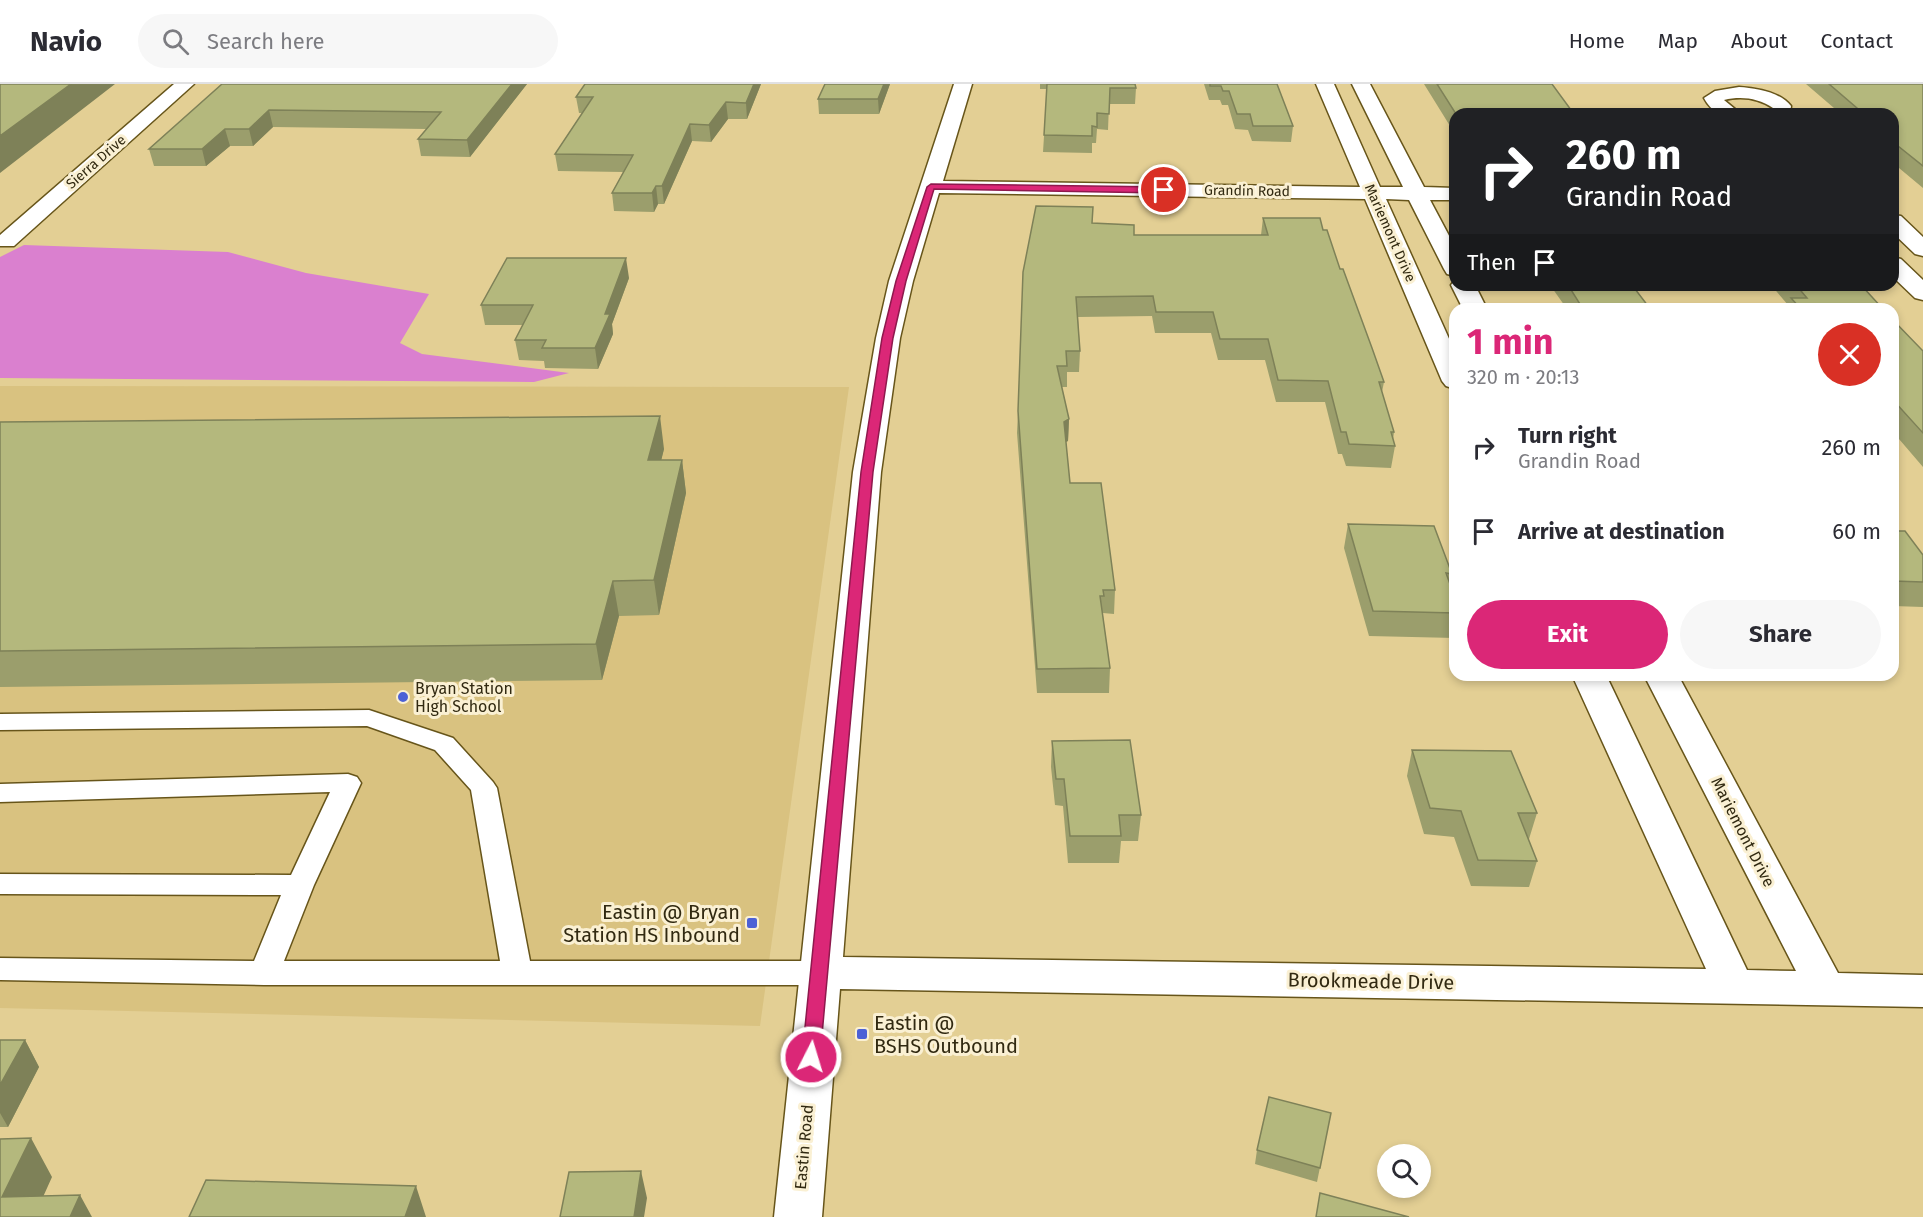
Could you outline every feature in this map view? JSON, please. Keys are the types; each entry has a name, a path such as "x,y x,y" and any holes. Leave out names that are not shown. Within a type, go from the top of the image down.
{"street":[{"name":"Sierra Drive","path":"3,243 185,84"},
{"name":"Eastin Road","path":"798,1217 867,472 888,338 901,281 963,84"},
{"name":"Mariemont Drive","path":"1325,84 1449,367"},
{"path":"1361,84 1449,258"},
{"path":"1722,108 1713,98 1724,94 1760,95 1782,106 1782,108"},
{"name":"Grandin Road","path":"1413,186 1449,179"},
{"name":"Grandin Road","path":"933,180 1413,186 1449,193"},
{"path":"1899,227 1923,249"},
{"path":"1899,270 1923,293"},
{"path":"1592,681 1734,986"},
{"name":"Mariemont Drive","path":"1665,681 1824,988"},
{"name":"Brookmeade Drive","path":"819,973 1734,986 1923,992"}],"lane":[{"path":"0,722 369,718 444,744 484,788 517,971"},
{"path":"0,793 348,783 300,885 264,973"},
{"path":"0,884 300,885"},
{"path":"0,969 264,973 517,971 819,973"}],"shaded area":[{"path":"24,245 228,252 306,273 429,294 400,343 422,354 569,373 534,382 0,378 0,257"},
{"name":"Bryan Station High School","path":"0,386 849,387 760,1026 0,1008"}],"building":[{"path":"0,84 71,84 0,136"},
{"path":"222,84 512,84 467,140 418,139 441,112 269,110 249,129 225,129 202,149 149,149"},
{"path":"585,84 754,84 746,103 726,102 709,125 690,124 662,186 656,186 652,193 612,193 633,155 555,154 593,97 576,97"},
{"path":"825,84 884,84 878,99 818,99"},
{"path":"1047,84 1135,84 1136,88 1110,88 1109,114 1097,113 1097,127 1092,126 1092,136 1044,135"},
{"path":"1210,84 1277,84 1293,126 1253,126 1250,114 1237,114 1229,91 1223,91 1221,86 1210,86"},
{"path":"1437,84 1552,84 1570,108 1452,108"},
{"path":"1829,84 1923,84 1923,166 1899,147 1899,108 1857,108"},
{"path":"1036,206 1093,207 1092,223 1134,225 1134,235 1268,235 1263,218 1320,218 1323,230 1327,230 1340,269 1343,269 1384,382 1379,382 1394,432 1391,432 1395,446 1349,444 1346,432 1341,432 1328,381 1278,380 1268,339 1220,339 1213,312 1156,312 1153,296 1076,297 1080,351 1066,351 1067,366 1057,366 1069,419 1064,422 1070,483 1101,483 1115,590 1103,590 1104,596 1100,596 1110,668 1037,669 1018,411 1023,272"},
{"path":"507,258 626,258 605,314 610,314 595,348 542,348 546,340 515,340 533,305 481,305"},
{"path":"1572,291 1637,291 1646,303 1579,303"},
{"path":"1801,291 1866,291 1878,303 1796,303 1791,298 1807,298"},
{"path":"1899,326 1923,351 1923,433 1899,407"},
{"name":"Bryan Station High School","path":"660,416 648,460 682,460 654,580 613,581 596,644 0,651 0,422"},
{"path":"1348,524 1434,526 1449,566 1449,574 1446,573 1449,581 1449,613 1373,611"},
{"path":"1899,531 1905,531 1923,555 1923,582 1899,581"},
{"path":"1130,740 1141,815 1119,815 1121,836 1070,836 1064,779 1056,779 1052,741"},
{"path":"1412,750 1511,751 1537,813 1518,813 1537,861 1478,860 1461,811 1430,808"},
{"path":"0,1040 25,1040 0,1085"},
{"path":"1269,1097 1331,1113 1320,1168 1257,1150"},
{"path":"31,1138 2,1197 80,1195 70,1217 0,1217 0,1139"},
{"path":"641,1171 634,1217 560,1217 569,1172"},
{"path":"206,1180 416,1186 405,1217 189,1217"},
{"path":"1320,1193 1409,1217 1316,1217"}],"place":[{"name":"Bryan Station High School","path":"403,697"},
{"name":"Eastin @ Bryan Station HS Inbound","path":"752,923"},
{"name":"Eastin @ BSHS Outbound","path":"862,1034"}],"route":[{"path":"811,1057 867,472 888,338 901,281 931,187 1164,190"}]}
